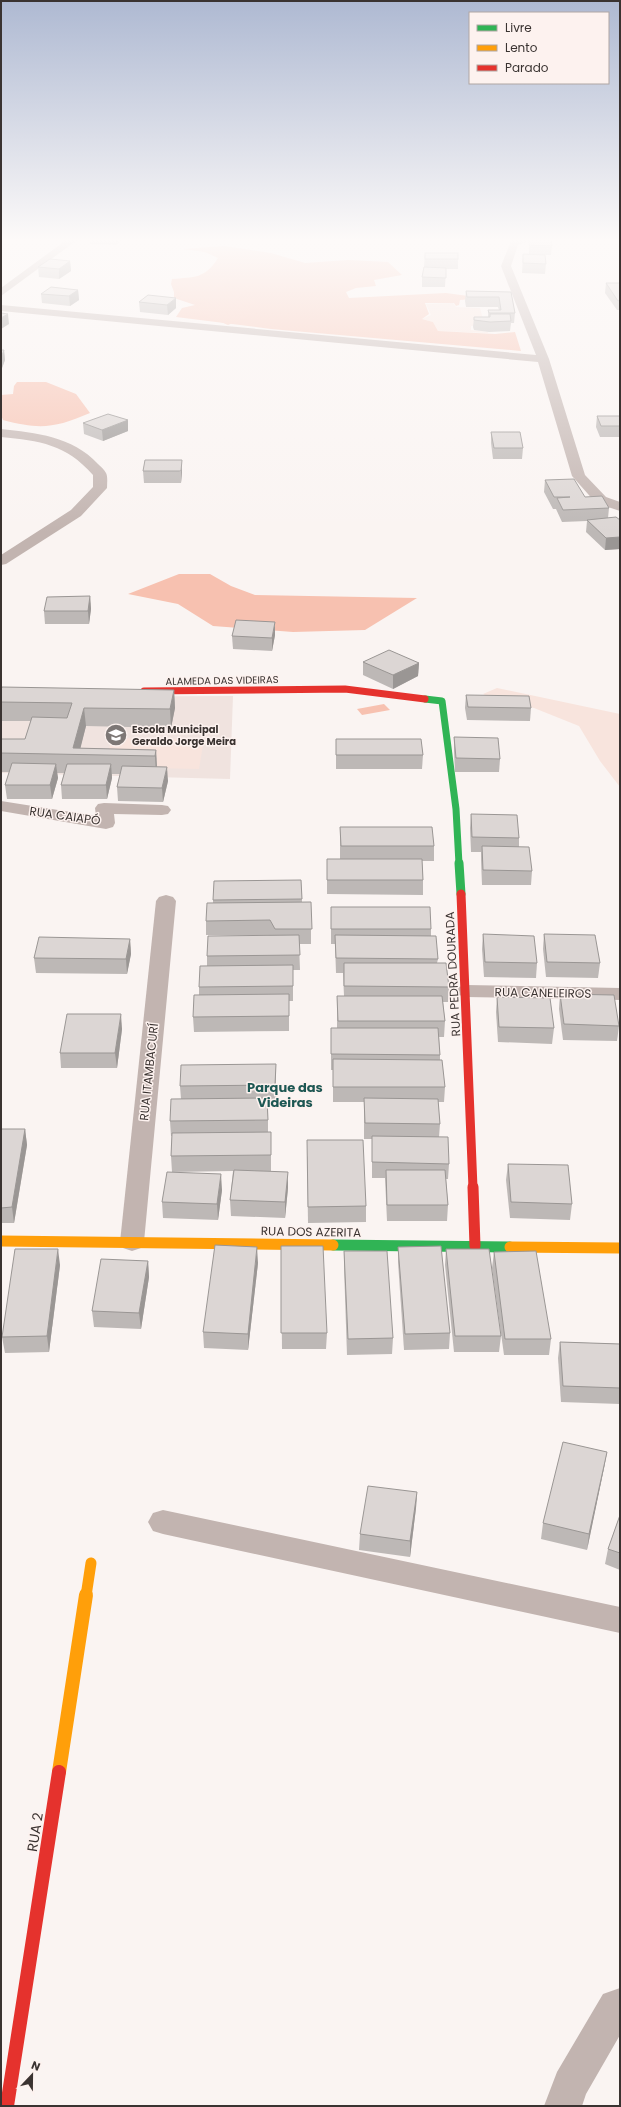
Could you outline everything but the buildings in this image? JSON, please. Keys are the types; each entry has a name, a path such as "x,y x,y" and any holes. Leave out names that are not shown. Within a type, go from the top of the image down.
{"street":[{"path":"302,336 543,359"},
{"path":"534,336 543,359 579,476 601,500 620,507"},
{"path":"1,433 52,439 79,453 100,474 100,488 76,513 1,561"},
{"name":"ALAMEDA DAS VIDEIRAS","path":"137,692 345,689 442,701"},
{"name":"RUA PEDRA DOURADA","path":"442,701 455,796 466,991 475,1246"},
{"name":"RUA CAIAPÓ","path":"1,806 106,823 104,808 162,810"},
{"name":"RUA ITAMBACURÍ","path":"132,1242 166,901"},
{"name":"RUA CANELEIROS","path":"466,991 620,994"},
{"name":"RUA DOS AZERITA","path":"1,1241 620,1248"},
{"path":"163,1522 620,1620"},
{"name":"RUA 2","path":"7,2106 91,1563"},
{"path":"563,2106 570,2085 616,2007 620,2006"}],"shaded area":[{"path":"354,336 516,336 521,351"},
{"path":"17,382 46,382 76,394 90,413 67,422 47,426 27,425 3,420 1,415 1,395 13,394 14,386"},
{"path":"179,574 210,574 231,586 255,595 417,598 365,630 293,632 213,626 178,604 128,594"},
{"path":"497,688 620,714 620,787 600,761 579,726 534,708 493,699 483,694"},
{"name":"Escola Municipal Geraldo Jorge Meira","path":"233,696 230,779 1,773 1,697"},
{"path":"384,704 390,710 362,715 357,709"},
{"path":"112,738 204,739 199,769 104,767"}],"traffic: fast":[{"path":"425,699 442,701 456,809 461,894"},
{"path":"333,1245 510,1247"}],"traffic: slow":[{"path":"1,1241 333,1245"},
{"path":"510,1247 620,1248"},
{"path":"59,1772 91,1563"}],"traffic: jam":[{"path":"144,691 345,689 425,699"},
{"path":"461,894 475,1246"},
{"path":"7,2106 59,1772"}],"place":[{"name":"Escola Municipal Geraldo Jorge Meira","path":"116,735"}],"district":[{"name":"Parque das Videiras","path":"285,1094"}]}
